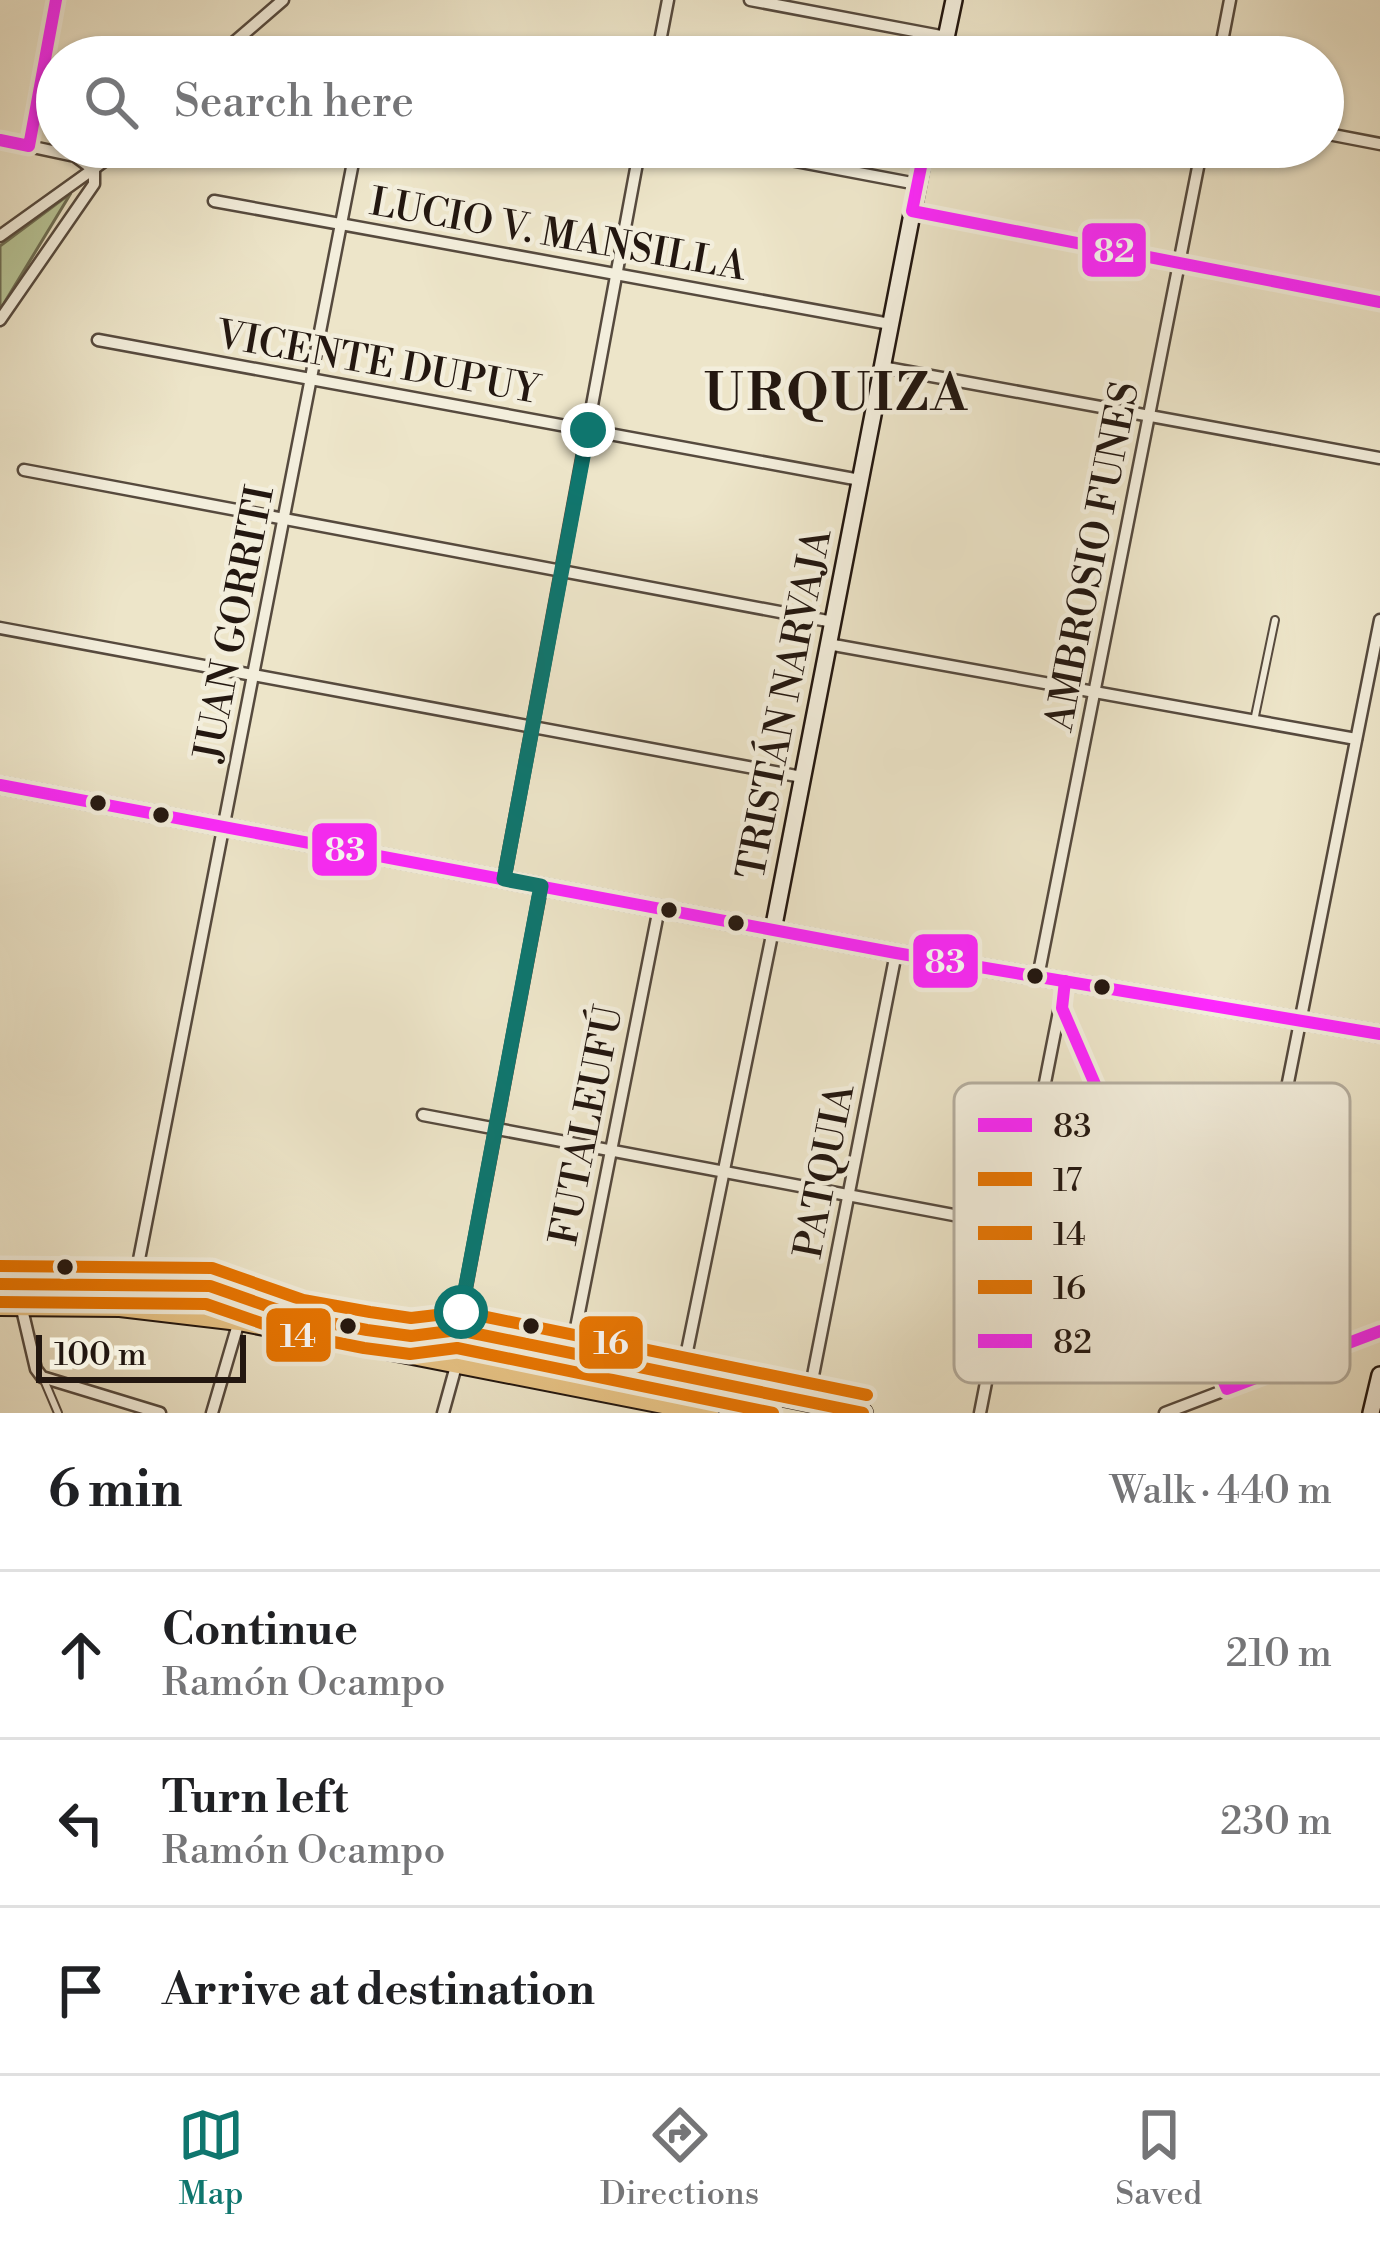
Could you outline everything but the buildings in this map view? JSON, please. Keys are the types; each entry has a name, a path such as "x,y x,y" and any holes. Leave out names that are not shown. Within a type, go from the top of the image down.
{"main road":[{"path":"0,1284 135,1280 210,1286 458,1330 863,1413"},
{"path":"10,1306 134,1308 239,1322 709,1413"}],"street":[{"path":"49,36 56,0"},
{"path":"241,36 283,0"},
{"path":"661,36 668,0"},
{"path":"750,0 941,36"},
{"path":"946,36 954,0"},
{"path":"1223,36 1230,0"},
{"path":"29,146 36,108"},
{"path":"1344,137 1380,144"},
{"path":"0,140 36,148"},
{"path":"0,236 97,168"},
{"name":"JUAN GORRITI","path":"135,1280 352,168"},
{"path":"504,879 636,168"},
{"path":"832,168 917,184"},
{"name":"TRISTÁN NARVAJA","path":"675,1410 920,168"},
{"name":"AMBROSIO FUNES","path":"1038,976 1198,168"},
{"path":"0,320 94,184 94,170"},
{"name":"LUCIO V. MANSILLA","path":"214,201 890,324"},
{"path":"912,211 1380,302"},
{"name":"VICENTE DUPUY","path":"98,340 860,480"},
{"path":"882,367 1380,458"},
{"path":"24,470 832,622"},
{"path":"1286,1083 1380,620"},
{"path":"0,628 802,777"},
{"path":"828,644 1356,739"},
{"path":"0,785 896,953 1380,1034"},
{"path":"443,1413 456,1366 458,1330 541,886"},
{"name":"FUTALEUFÚ","path":"571,1353 658,908"},
{"name":"PATQUIA","path":"808,1402 896,953"},
{"path":"1047,1083 1065,981"},
{"path":"1062,1009 1094,1083"},
{"path":"423,1115 954,1215"},
{"path":"141,1252 148,1269 210,1286"},
{"path":"10,1306 42,1376 160,1413"},
{"path":"212,1413 239,1322"},
{"path":"1350,1342 1380,1331"},
{"path":"1371,1413 1380,1375"},
{"path":"980,1413 986,1383"},
{"path":"1224,1383 1227,1389"},
{"path":"1227,1389 1228,1383"},
{"path":"1165,1413 1243,1383"}],"lane":[{"path":"1254,721 1275,620"},
{"path":"42,1376 58,1413"}],"green space":[{"path":"71,193 0,310 0,246"}],"transit line":[{"name":"83","path":"49,36 56,0"},
{"name":"83","path":"0,140 29,146 36,108"},
{"name":"82","path":"921,168 912,211 1380,302"},
{"name":"83","path":"0,785 896,953 1380,1034"},
{"name":"83","path":"1065,981 1062,1008 1094,1083"},
{"name":"16","path":"0,1266 212,1268 303,1300 411,1318 462,1312 867,1395"},
{"name":"17","path":"0,1284 210,1286 298,1317 411,1336 458,1330 863,1413"},
{"name":"14","path":"0,1302 206,1304 293,1334 364,1348 410,1354 457,1348 773,1413"},
{"name":"83","path":"1350,1342 1380,1331"},
{"name":"83","path":"1224,1383 1227,1389 1243,1383"}],"district":[{"name":"URQUIZA","path":"837,392"}],"route":[{"path":"461,1312 541,886 504,879 588,430"}]}
